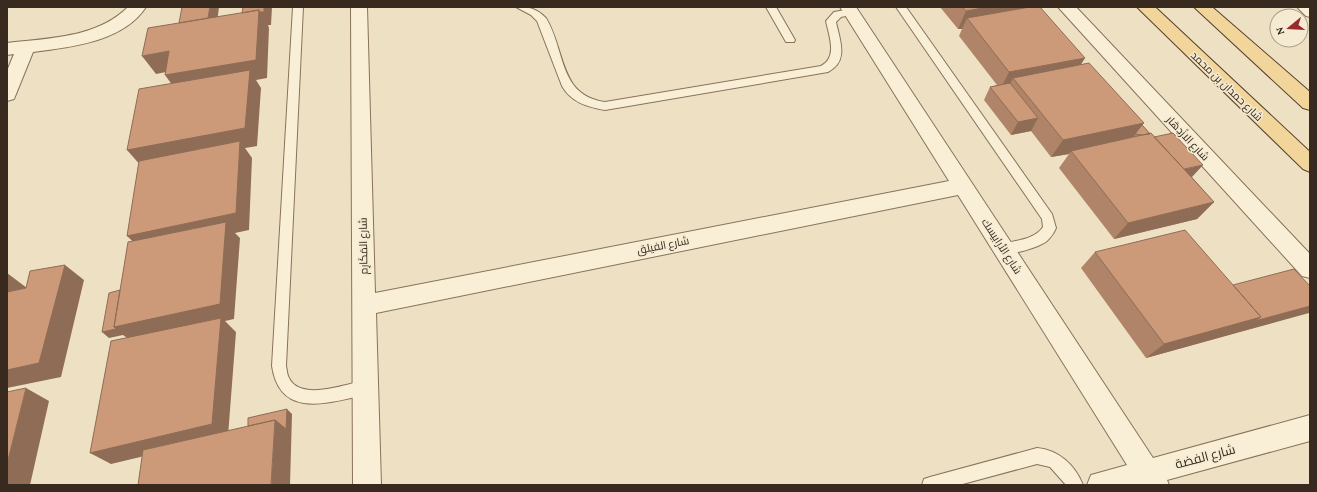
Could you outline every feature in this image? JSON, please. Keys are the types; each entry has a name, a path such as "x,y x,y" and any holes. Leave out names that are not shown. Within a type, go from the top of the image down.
{"main road":[{"name":"شارع حمدان بن محمد","path":"1145,7 1310,164"},
{"path":"1202,7 1310,103"}],"street":[{"path":"7,49 93,36 118,25 130,16 138,7"},
{"name":"شارع الازْدِهَار","path":"1066,7 1310,269"},
{"name":"شارع المَكَارِم","path":"364,8 364,305 367,485"},
{"name":"شارع الأرابيسك","path":"849,9 1151,479"},
{"path":"7,94 26,46"},
{"name":"شارع الفيلق","path":"364,305 963,186"},
{"name":"شارع الفضة","path":"1101,485 1151,479 1310,428"}],"lane":[{"path":"298,7 278,366 283,382 293,392 307,398 365,388"},
{"path":"521,7 535,12 542,20 567,86 571,92 586,102 605,106 824,69 830,66 837,58 831,21 838,14 849,9"},
{"path":"771,7 790,40"},
{"path":"901,7 1048,218 1050,228 1046,236 1037,241 1004,249"},
{"path":"930,485 1037,456 1053,458 1061,464 1075,485"}],"building":[{"path":"182,7 210,7 208,18 179,23"},
{"path":"243,7 264,7 264,12 260,12 259,10 242,13"},
{"path":"962,7 988,7 966,11"},
{"path":"1030,7 1040,7 1085,58 1009,72 967,18"},
{"path":"259,10 256,60 165,75 169,51 142,56 148,28"},
{"path":"1089,63 1144,123 1063,140 1013,78"},
{"path":"250,70 245,128 127,150 139,89"},
{"path":"1010,83 1038,118 1018,122 990,87"},
{"path":"1142,125 1150,134 1135,134"},
{"path":"1151,133 1214,202 1128,223 1071,151"},
{"path":"1173,133 1203,165 1184,169 1154,137"},
{"path":"240,141 236,213 127,236 139,161"},
{"path":"226,222 220,304 114,327 128,242"},
{"path":"1185,230 1261,317 1164,344 1095,252"},
{"path":"65,265 39,363 7,370 7,292 26,288 30,271"},
{"path":"1294,269 1310,286 1310,306 1255,321 1261,317 1233,285"},
{"path":"120,290 114,327 116,329 102,332 109,293"},
{"path":"221,318 212,424 90,453 111,341"},
{"path":"26,388 7,464 7,392"},
{"path":"287,409 286,429 275,420 248,426 248,418"},
{"path":"275,420 271,485 138,485 143,450"}]}
